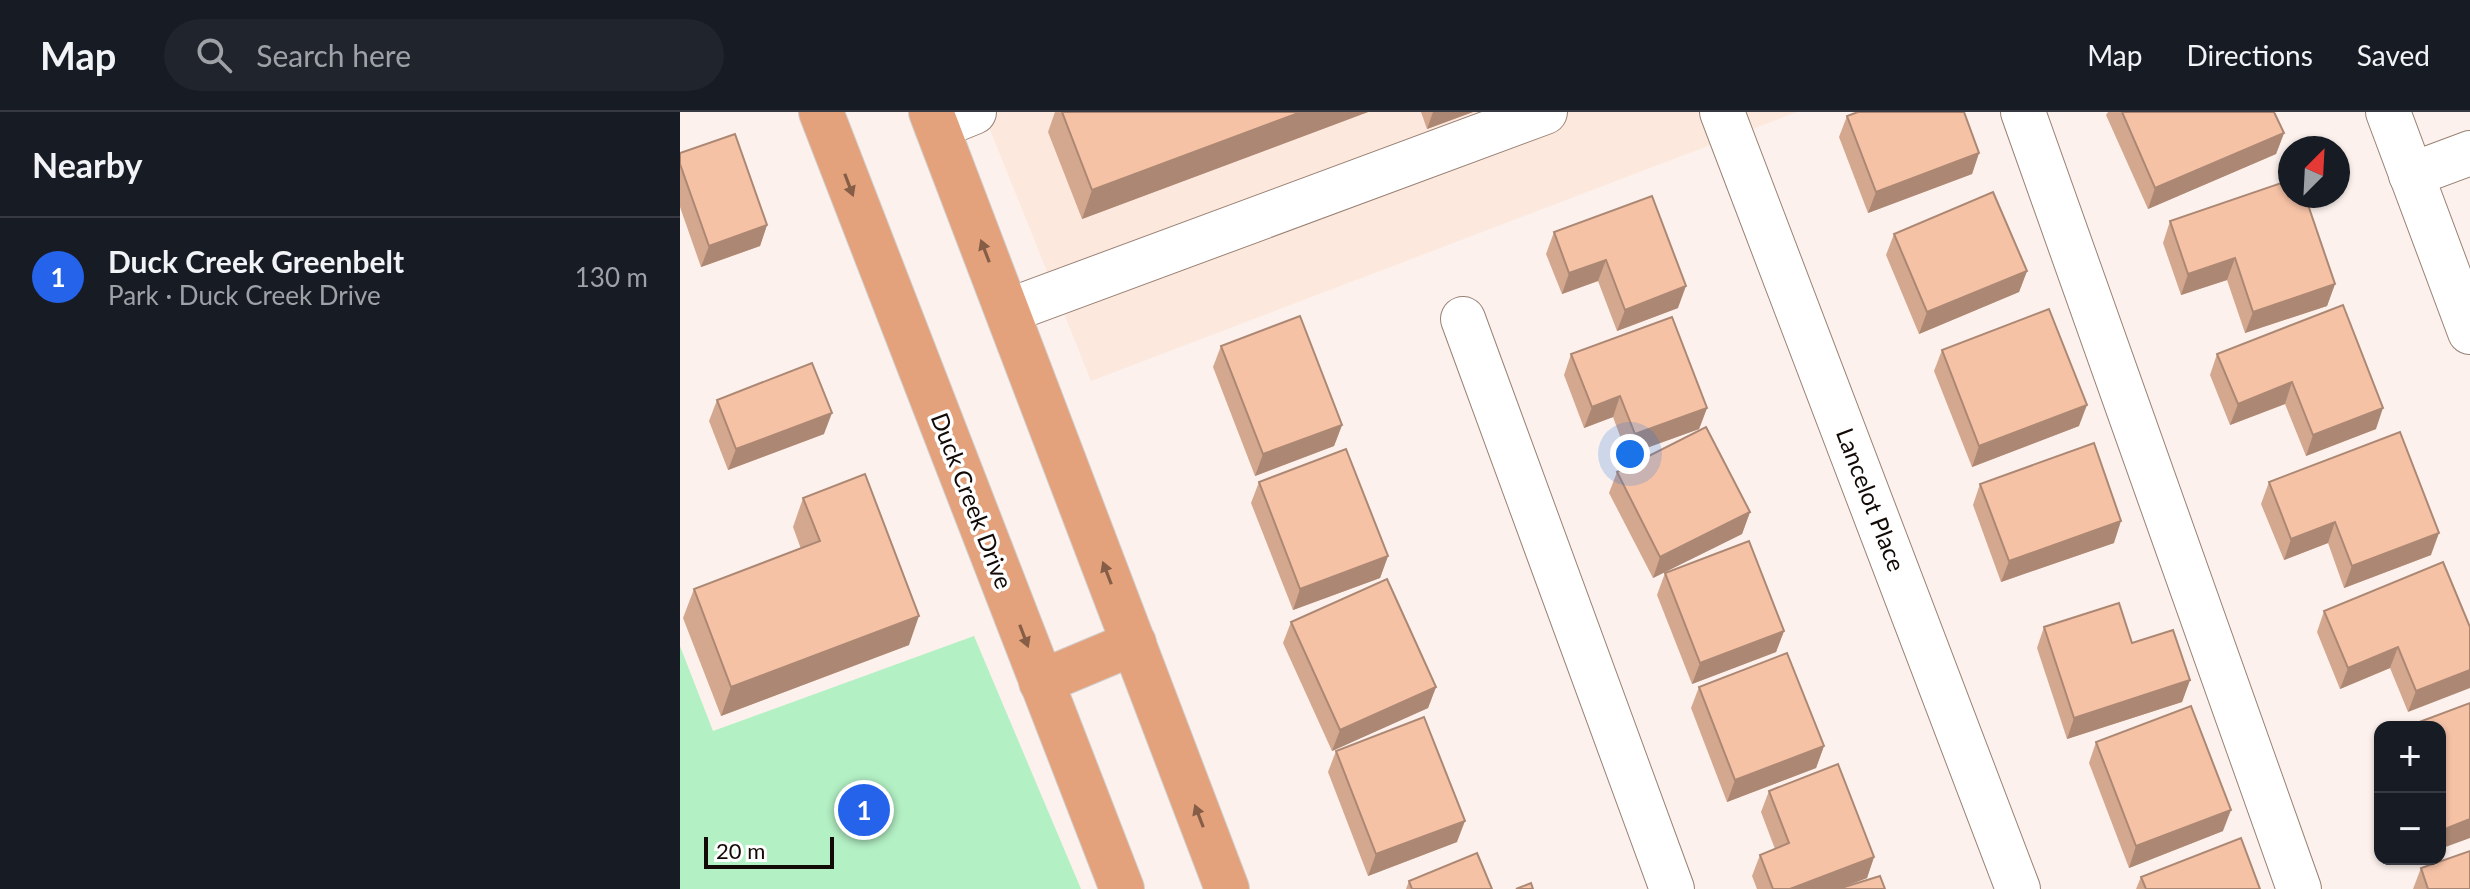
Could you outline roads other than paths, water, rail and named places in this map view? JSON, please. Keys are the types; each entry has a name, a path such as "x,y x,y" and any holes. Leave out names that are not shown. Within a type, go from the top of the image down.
{"main road":[{"name":"Duck Creek Drive","path":"821,112 1122,889"},
{"path":"947,117 1008,311 1227,889"},
{"path":"1041,682 1134,643"}],"street":[{"path":"1008,311 1545,112"},
{"name":"Lancelot Place","path":"1722,112 2018,889"},
{"path":"2023,112 2299,889"},
{"path":"2388,112 2470,332"},
{"path":"2411,175 2470,153"},
{"path":"1463,319 1672,889"}],"place":[{"name":"Duck Creek Greenbelt","path":"864,810"}]}
